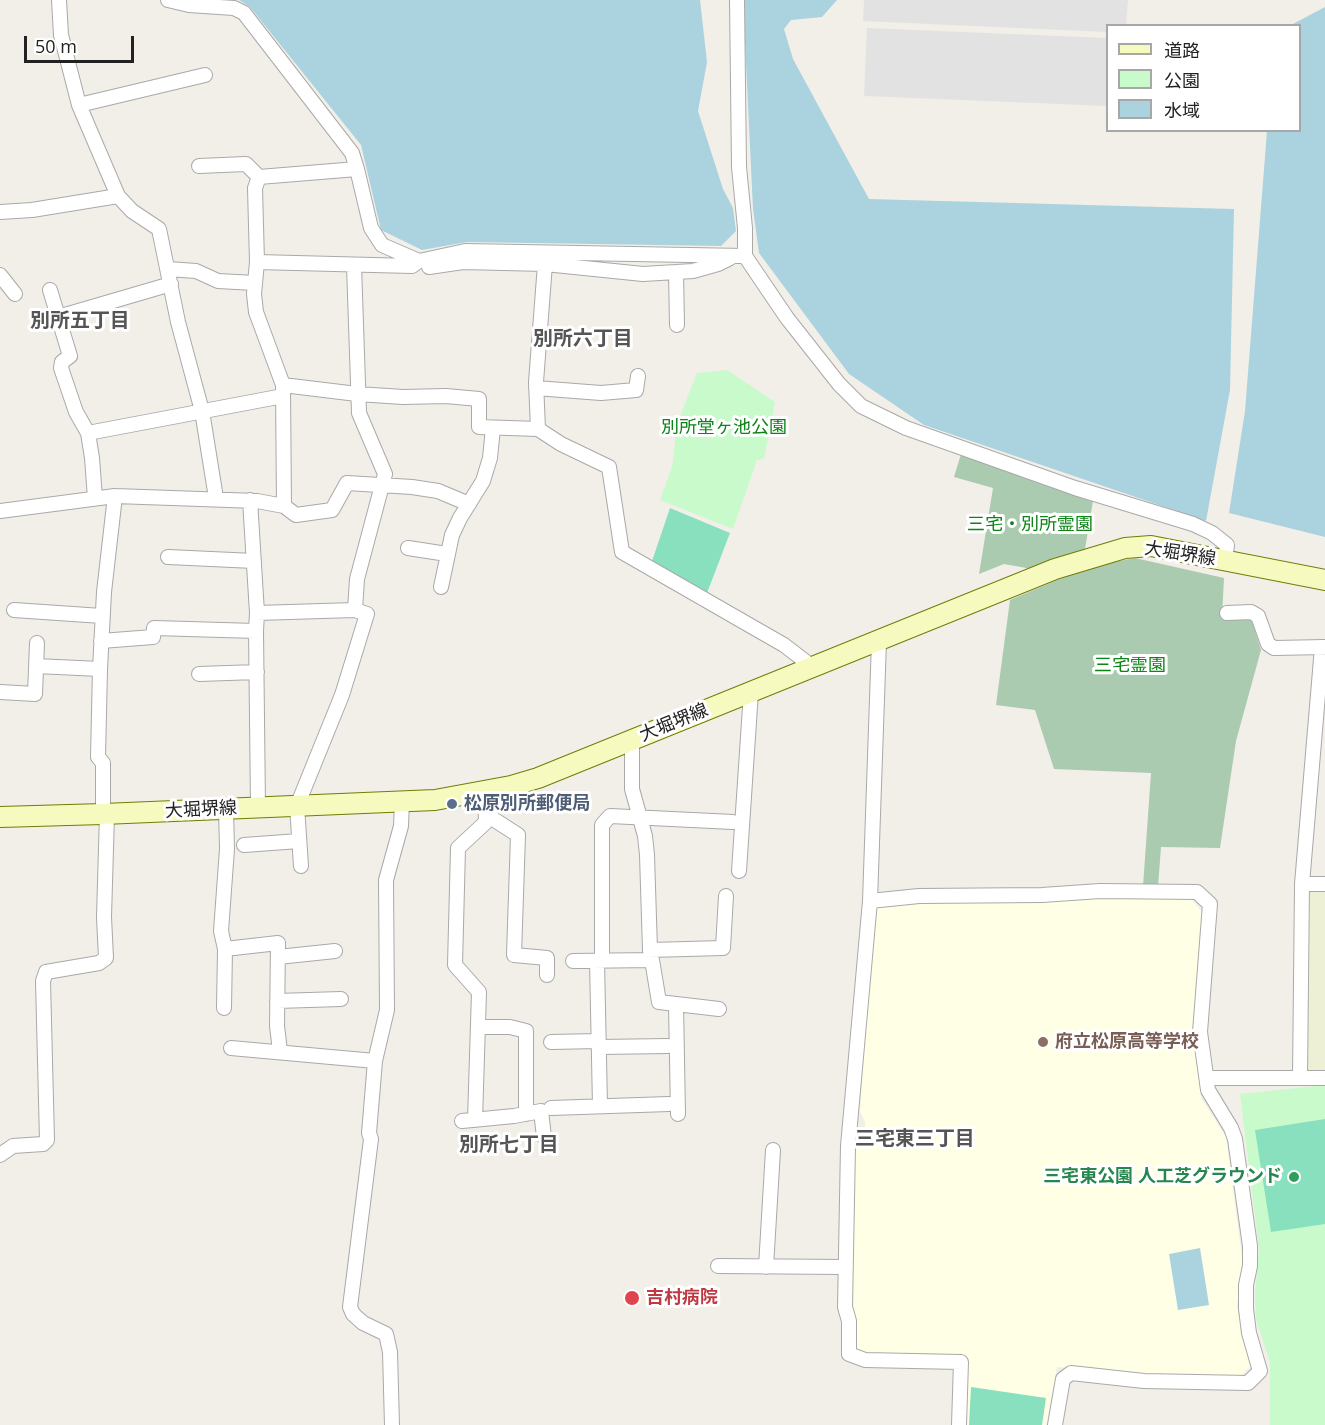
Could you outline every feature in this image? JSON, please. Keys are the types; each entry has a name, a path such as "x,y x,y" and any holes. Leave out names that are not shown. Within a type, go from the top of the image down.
{"main road":[{"name":"大堀堺線","path":"0,817 402,802 455,798 484,792 538,778 1055,569 1125,548 1151,546 1325,580"}],"street":[{"path":"59,0 61,35 79,105 118,196 132,211 159,229 178,322 202,411 216,498"},
{"path":"168,0 189,5 234,8 244,13 352,153 370,228 382,245 415,264 465,251 739,256"},
{"path":"737,0 739,166 745,228 739,256"},
{"path":"79,105 205,75"},
{"path":"199,166 246,164 258,177"},
{"path":"258,177 357,169"},
{"path":"258,177 255,188 257,262 254,294 256,312 283,390 284,506"},
{"path":"0,212 32,210 118,196"},
{"path":"601,271 603,255"},
{"path":"257,262 415,264 431,267 463,262 545,264 643,274 701,269 739,256"},
{"path":"739,256 839,384 861,406 906,428 1075,489 1192,524 1212,533 1227,545 1225,561"},
{"path":"538,429 536,388 545,264"},
{"path":"354,265 359,413 385,474 357,579 355,610"},
{"path":"168,269 196,271 218,281 255,283"},
{"path":"676,272 677,325"},
{"path":"0,275 15,294"},
{"path":"58,317 171,284"},
{"path":"50,290 70,356 62,362 61,368 76,412 88,434 95,498"},
{"path":"536,388 601,393 636,390 638,376"},
{"path":"88,434 202,411 283,390 479,399 479,427 538,429 561,444 609,467 622,552 784,645 814,668"},
{"path":"441,587 452,536 483,481 490,458 493,428"},
{"path":"0,511 115,496 250,500 284,506 296,515 332,510 347,483 384,484 438,491 469,504"},
{"path":"0,1155 13,1146 43,1144 47,1140 43,981 46,972 99,963 106,957 103,763 98,757 102,616 115,496"},
{"path":"250,500 257,613 258,807"},
{"path":"408,548 447,554"},
{"path":"168,556 254,561"},
{"path":"14,610 102,616"},
{"path":"257,613 355,610 367,614 342,695 297,806 301,866"},
{"path":"1227,613 1251,612 1258,616 1268,644 1274,648 1323,647 1302,884 1300,1078"},
{"path":"101,641 153,638 154,628 256,631"},
{"path":"879,641 870,901 848,1146 845,1307 849,1321 849,1354 865,1360 961,1362 959,1425"},
{"path":"0,692 34,694 37,643"},
{"path":"36,666 100,669"},
{"path":"199,674 257,672"},
{"path":"739,871 751,692"},
{"path":"632,740 632,789 645,836 651,955 659,1002 719,1009"},
{"path":"484,792 486,822 458,848 455,965 479,992 479,1027 469,1120 541,1111 544,1137"},
{"path":"392,1425 390,1352 386,1334 363,1323 353,1314 350,1307 371,1139 369,1133 375,1061 387,1010 386,880 401,826 402,802"},
{"path":"224,1008 225,949 221,931 227,849 226,808"},
{"path":"487,815 518,835 514,955 547,957 547,975"},
{"path":"600,1106 598,1044 602,825 610,816 733,822"},
{"path":"244,845 299,841"},
{"path":"1302,884 1325,884"},
{"path":"870,901 919,896 1042,895 1100,891 1197,892 1210,904 1200,1032 1208,1090 1231,1128 1235,1139 1250,1246 1246,1309 1260,1371 1248,1383 1144,1381 1071,1373 1063,1379 1055,1425"},
{"path":"573,961 599,961 723,948 726,896"},
{"path":"225,949 278,944 277,1001 280,1052"},
{"path":"278,957 335,951"},
{"path":"277,1001 341,999"},
{"path":"551,1108 600,1106 673,1109 676,1004"},
{"path":"479,1027 510,1027 526,1031 526,1113"},
{"path":"551,1042 668,1046"},
{"path":"231,1048 375,1061"},
{"path":"1207,1078 1325,1078"},
{"path":"766,1267 773,1150"},
{"path":"717,1266 846,1267"}],"shaded area":[{"path":"864,0 1128,0 1126,24 1106,24 1106,32 863,21"},
{"path":"867,28 1106,38 1106,106 864,96"},
{"path":"1311,889 1325,889 1325,1071 1309,1071 1302,1062 1306,896"},
{"path":"1101,897 1191,899 1202,912 1193,1035 1201,1098 1226,1137 1243,1265 1237,1305 1250,1367 1239,1377 1134,1374 1057,1367 1046,1425 966,1425 968,1357 869,1355 853,1348 854,1134 865,1134 865,1122 860,1111 874,906"}],"green space":[{"name":"別所堂ヶ池公園","path":"727,370 775,402 764,459 757,460 733,529 660,500 672,467 677,424 697,373"},
{"name":"三宅・別所霊園","path":"961,454 1093,501 1085,549 1032,569 1004,564 979,574 993,488 954,477"},
{"path":"670,508 730,533 707,593 652,561"},
{"name":"三宅霊園","path":"1135,558 1224,578 1222,616 1251,618 1261,650 1236,741 1220,848 1161,847 1158,887 1143,886 1151,773 1054,769 1035,710 996,705 1010,600 1088,567"},
{"path":"1325,1085 1325,1425 1270,1425 1270,1362 1256,1319 1255,1295 1259,1249 1240,1094"},
{"name":"三宅東公園 人工芝グラウンド","path":"1325,1119 1325,1224 1271,1232 1255,1130"},
{"path":"971,1387 1046,1398 1042,1425 969,1425"}],"water":[{"path":"239,0 700,0 707,62 698,111 723,189 733,208 736,231 721,246 467,242 422,250 381,230 361,145 250,7"},
{"path":"743,0 837,0 822,17 791,20 784,29 793,59 869,199 1234,209 1230,390 1206,521 924,425 849,374 759,253 753,209"},
{"path":"1325,7 1325,537 1229,513 1245,411 1267,132 1301,132 1301,24 1293,24"},
{"path":"1200,1248 1209,1305 1178,1310 1169,1254"}],"place":[{"name":"松原別所郵便局","path":"452,804"},
{"name":"府立松原高等学校","path":"1043,1042"},
{"name":"三宅東公園 人工芝グラウンド","path":"1294,1177"},
{"name":"吉村病院","path":"632,1298"}],"district":[{"name":"別所五丁目","path":"80,321"},
{"name":"別所六丁目","path":"583,339"},
{"name":"三宅東三丁目","path":"915,1139"},
{"name":"別所七丁目","path":"509,1145"}]}
